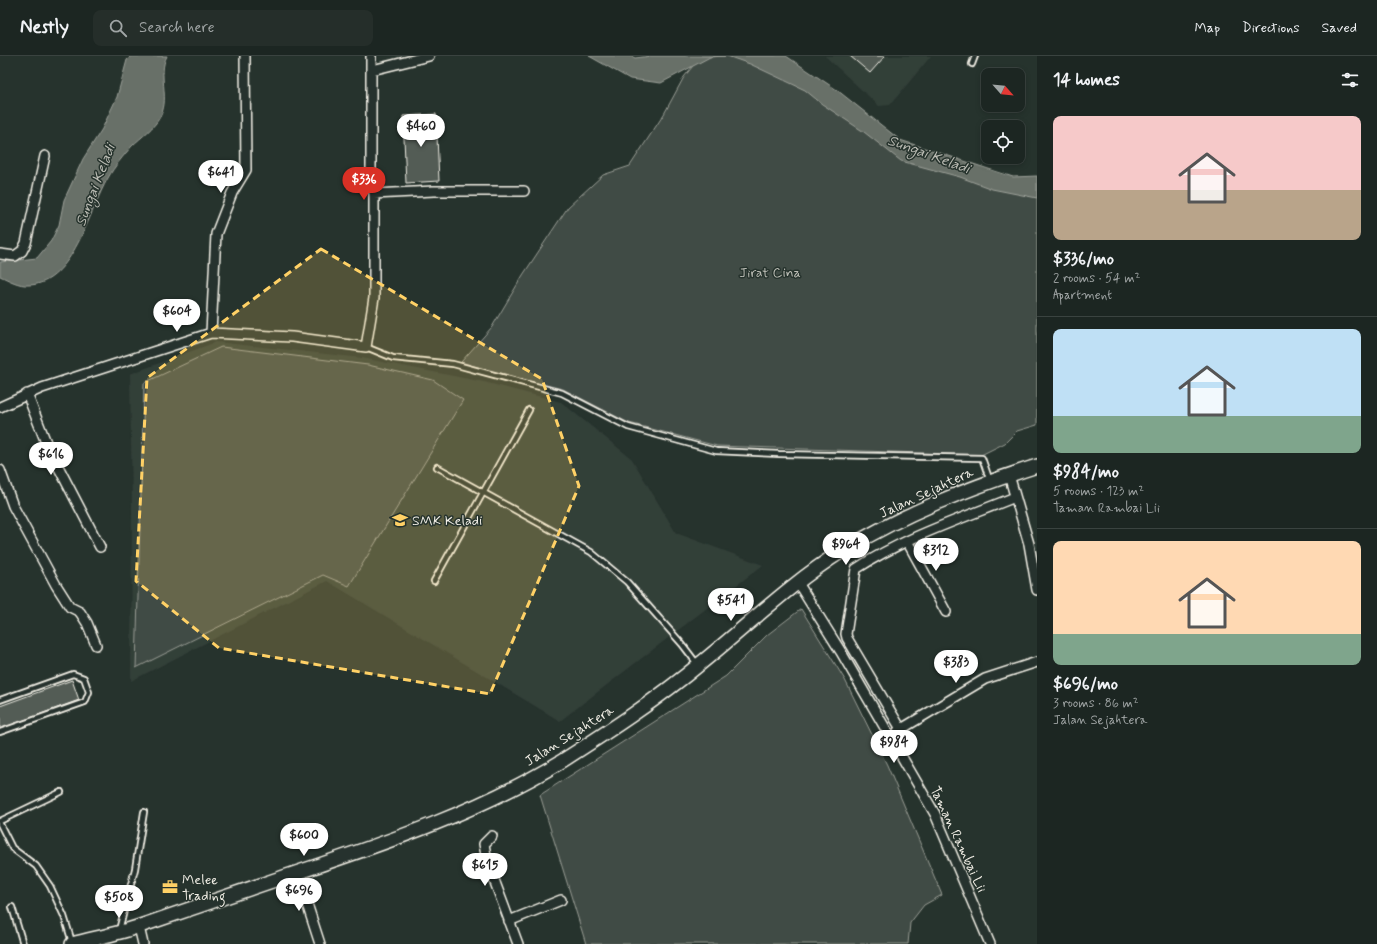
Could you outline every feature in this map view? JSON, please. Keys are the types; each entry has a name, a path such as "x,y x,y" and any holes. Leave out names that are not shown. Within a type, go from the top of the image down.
{"street":[{"path":"211,333 216,234 232,193 246,170 245,56"},
{"path":"0,406 42,388 211,333 292,337 366,346 374,298 374,194 371,170 371,56"},
{"path":"372,70 429,56"},
{"path":"0,254 15,256 22,251 26,242 45,156"},
{"path":"374,194 434,191 524,190"},
{"path":"27,394 48,445 100,546"},
{"name":"Jalan Sejahtera","path":"72,944 139,927 297,873 444,820 521,783 560,762 591,742 698,666 798,583 842,552 920,509 990,480 1037,466"},
{"path":"0,470 13,506 49,572 70,607 80,612 87,623 96,645"},
{"path":"1009,475 1029,544 1037,590"},
{"path":"901,729 846,634 856,569 874,557 907,541 1015,497"},
{"path":"907,541 946,612"},
{"name":"Taman Rambai Lii","path":"798,583 935,814 990,944"},
{"path":"889,736 985,679 1037,662"},
{"path":"492,836 484,844 487,861 518,944"},
{"path":"297,873 320,944"},
{"path":"509,920 561,900"},
{"path":"139,927 143,944"}],"lane":[{"path":"972,64 975,56"},
{"path":"366,346 393,358 453,364 562,393 628,427 716,451 779,454 982,458 990,480"},
{"path":"434,581 528,410"},
{"path":"437,467 591,552 627,582 682,644 698,666"},
{"path":"0,700 73,674 84,678 89,692 85,702 0,732"},
{"path":"61,792 0,823 12,848 36,866 50,886 64,916 72,944"},
{"path":"119,932 135,869 144,812"},
{"path":"12,907 23,944"}],"highlighted area":[{"path":"321,249 542,379 579,486 490,694 219,648 136,581 147,378"}],"shaded area":[{"path":"825,56 931,56 890,105 879,106"},
{"name":"SMK Keladi","path":"216,342 362,358 484,382 561,402 632,459 676,533 763,565 560,721 327,581 131,681 132,507 130,374"}],"green space":[{"name":"Jirat Cina","path":"701,56 776,56 907,149 1037,184 1037,425 1017,431 1005,443 981,455 717,446 629,423 563,389 511,377 461,362 492,327 523,275 568,207 603,175 630,166 664,114 684,77"},
{"path":"221,347 368,365 433,380 463,400 349,586 323,575 136,668 144,383"},
{"path":"801,609 845,680 887,765 942,895 924,905 910,923 908,944 586,944 540,795 726,676 767,635"}],"water":[{"name":"Sungai Keladi","path":"131,56 167,56 163,71 164,100 161,115 152,128 122,157 113,170 101,192 78,243 68,259 57,272 44,281 29,285 18,284 0,276 0,262 37,258 51,241 59,225 64,200 83,159 102,129 117,97 127,60"},
{"path":"589,56 631,56 635,58 651,56 725,56 710,57 661,83 630,79"},
{"name":"Sungai Keladi","path":"727,56 786,56 837,90 900,140 1013,177 1037,176 1037,198 992,189 960,177 901,161 864,132 822,104 805,90 750,64"}],"building":[{"path":"850,56 885,56 870,73"},
{"path":"436,114 439,181 406,183 403,116"},
{"path":"72,680 79,700 0,729 0,706"}],"place":[{"name":"SMK Keladi","path":"400,520"},
{"name":"Melee Trading","path":"170,887"}]}
